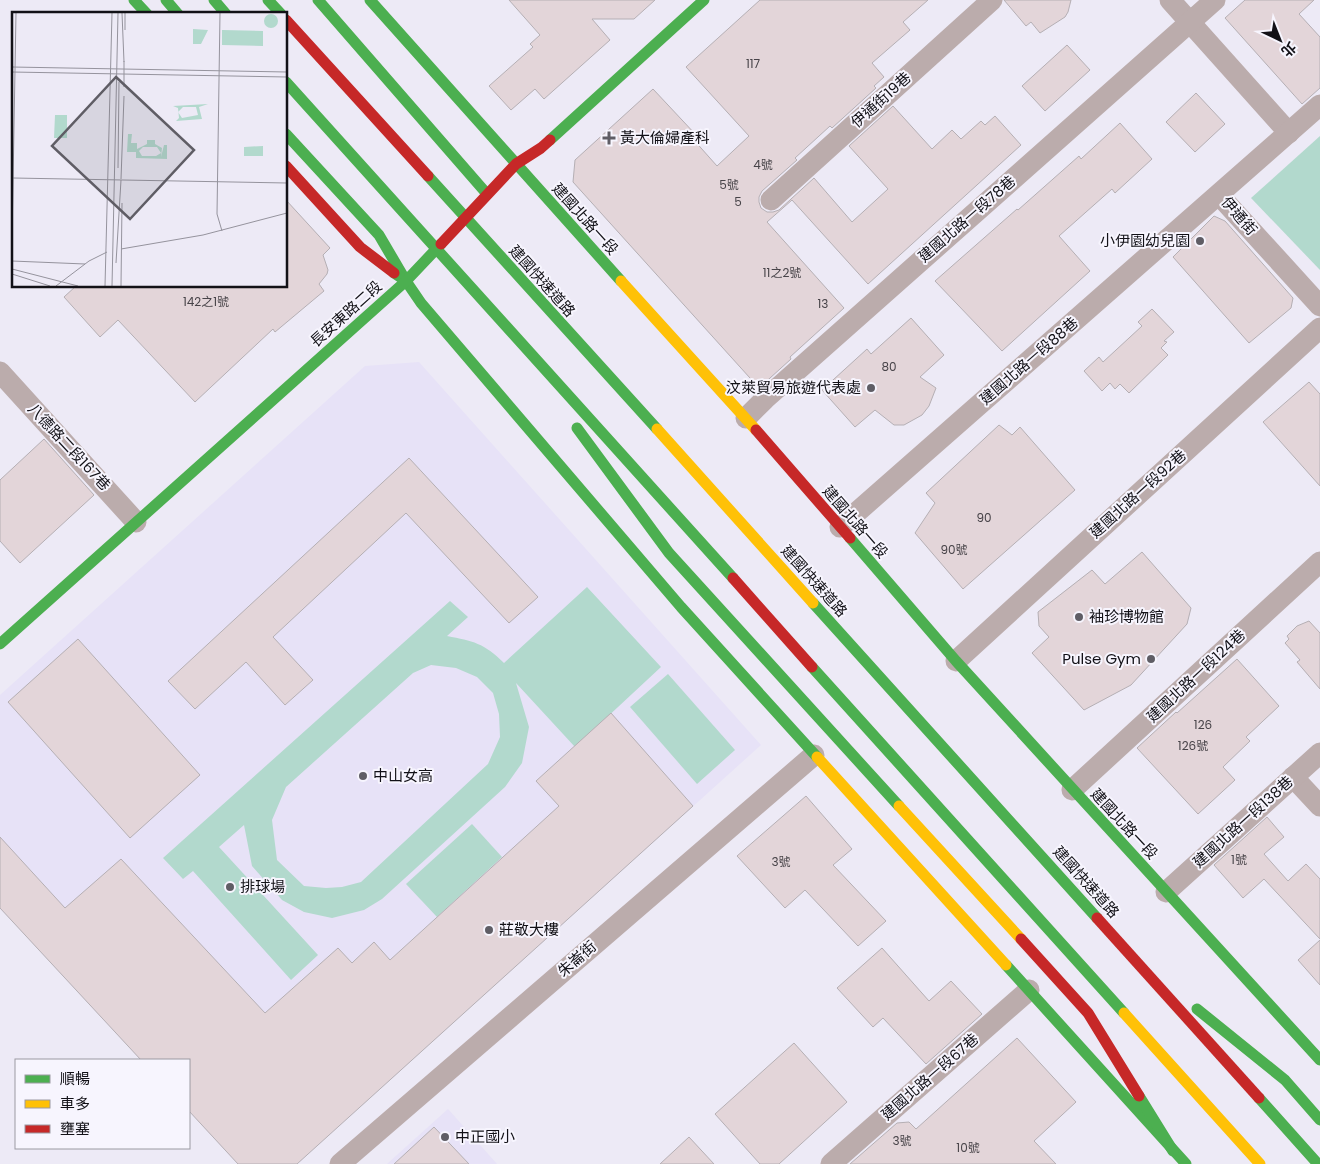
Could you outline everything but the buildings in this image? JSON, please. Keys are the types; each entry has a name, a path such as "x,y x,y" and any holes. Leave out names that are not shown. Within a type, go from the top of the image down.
{"main road":[{"path":"134,0 145,12"},
{"path":"166,0 176,12"},
{"path":"214,0 224,12"},
{"path":"268,0 279,12"},
{"name":"建國北路一段","path":"370,0 547,200 746,418 956,661 1320,1060"},
{"name":"長安東路二段","path":"0,644 128,511 406,281 516,164 541,148 704,0"},
{"path":"319,1 487,194"},
{"name":"建國快速道路","path":"288,22 1130,953 1318,1164"},
{"path":"288,84 1260,1164"},
{"path":"288,136 379,235 389,270"},
{"path":"288,168 360,247 406,281 421,303 681,607 814,756 1186,1164"},
{"path":"476,293 546,387"},
{"path":"570,419 669,553 1088,1013 1173,1151"},
{"path":"1130,953 1285,1080 1320,1120"}],"street":[{"name":"伊通街19巷","path":"771,200 992,0"},
{"path":"1170,0 1289,133"},
{"name":"建國北路一段78巷","path":"746,418 786,380 1215,0"},
{"name":"伊通街","path":"1320,105 1219,195 1320,306"},
{"name":"建國北路一段88巷","path":"840,527 1219,195"},
{"name":"建國北路一段92巷","path":"956,661 1320,328"},
{"name":"八德路二段167巷","path":"0,372 128,511"},
{"name":"建國北路一段124巷","path":"1072,790 1320,562"},
{"name":"建國北路一段138巷","path":"1166,892 1320,752"},
{"name":"朱崙街","path":"340,1164 814,756"},
{"path":"1293,777 1320,806"},
{"name":"建國北路一段67巷","path":"831,1164 1029,990"}],"shaded area":[{"name":"中山女高","path":"419,362 761,745 297,1164 238,1164 190,1112 190,1059 140,1059 0,908 0,695 365,366"},
{"name":"中正國小","path":"448,1109 497,1164 387,1164"}],"green space":[{"path":"1320,136 1320,270 1251,198"},
{"path":"587,587 661,667 575,747 516,683 529,727 522,763 505,787 382,899 364,910 332,918 304,912 282,900 252,866 244,825 219,847 318,955 291,980 193,871 183,879 163,858 450,601 468,617 447,636 478,644 504,663","holes":["431,665 456,668 477,677 493,693 499,714 500,737 488,764 361,882 342,887 304,886 277,860 272,820 286,787 413,673"]},
{"path":"668,674 735,750 697,784 630,707"},
{"path":"472,824 502,857 437,917 406,884"}],"traffic: fast":[{"path":"134,0 145,12"},
{"path":"166,0 176,12"},
{"path":"214,0 224,12"},
{"path":"268,0 279,12"},
{"path":"318,0 487,194"},
{"path":"370,0 621,281"},
{"path":"550,140 704,0"},
{"path":"288,84 733,578"},
{"path":"288,136 379,235 406,281"},
{"path":"428,176 657,429"},
{"path":"0,644 406,281 441,244"},
{"path":"394,273 406,281 421,303 681,607 817,757"},
{"path":"577,428 669,553 899,806"},
{"path":"850,538 956,661 1320,1060"},
{"path":"813,603 1097,918"},
{"path":"812,667 1124,1013"},
{"path":"1006,965 1186,1164"},
{"path":"1197,1009 1285,1080 1320,1120"},
{"path":"1139,1096 1173,1151"},
{"path":"1259,1098 1318,1164"}],"traffic: slow":[{"path":"621,281 756,430"},
{"path":"657,429 813,603"},
{"path":"817,757 1006,965"},
{"path":"899,806 1021,939"},
{"path":"1124,1013 1260,1164"}],"traffic: jam":[{"path":"288,22 428,176"},
{"path":"441,244 516,164 550,140"},
{"path":"288,168 360,247 394,273"},
{"path":"756,430 850,538"},
{"path":"733,578 812,667"},
{"path":"1097,918 1259,1098"},
{"path":"1021,939 1088,1013 1139,1096"}],"place":[{"name":"黃大倫婦產科","path":"609,138"},
{"name":"小伊園幼兒園","path":"1200,241"},
{"name":"汶萊貿易旅遊代表處","path":"871,388"},
{"name":"袖珍博物館","path":"1079,617"},
{"name":"Pulse Gym","path":"1151,659"},
{"name":"中山女高","path":"363,776"},
{"name":"排球場","path":"230,887"},
{"name":"莊敬大樓","path":"489,930"},
{"name":"中正國小","path":"445,1137"}]}
